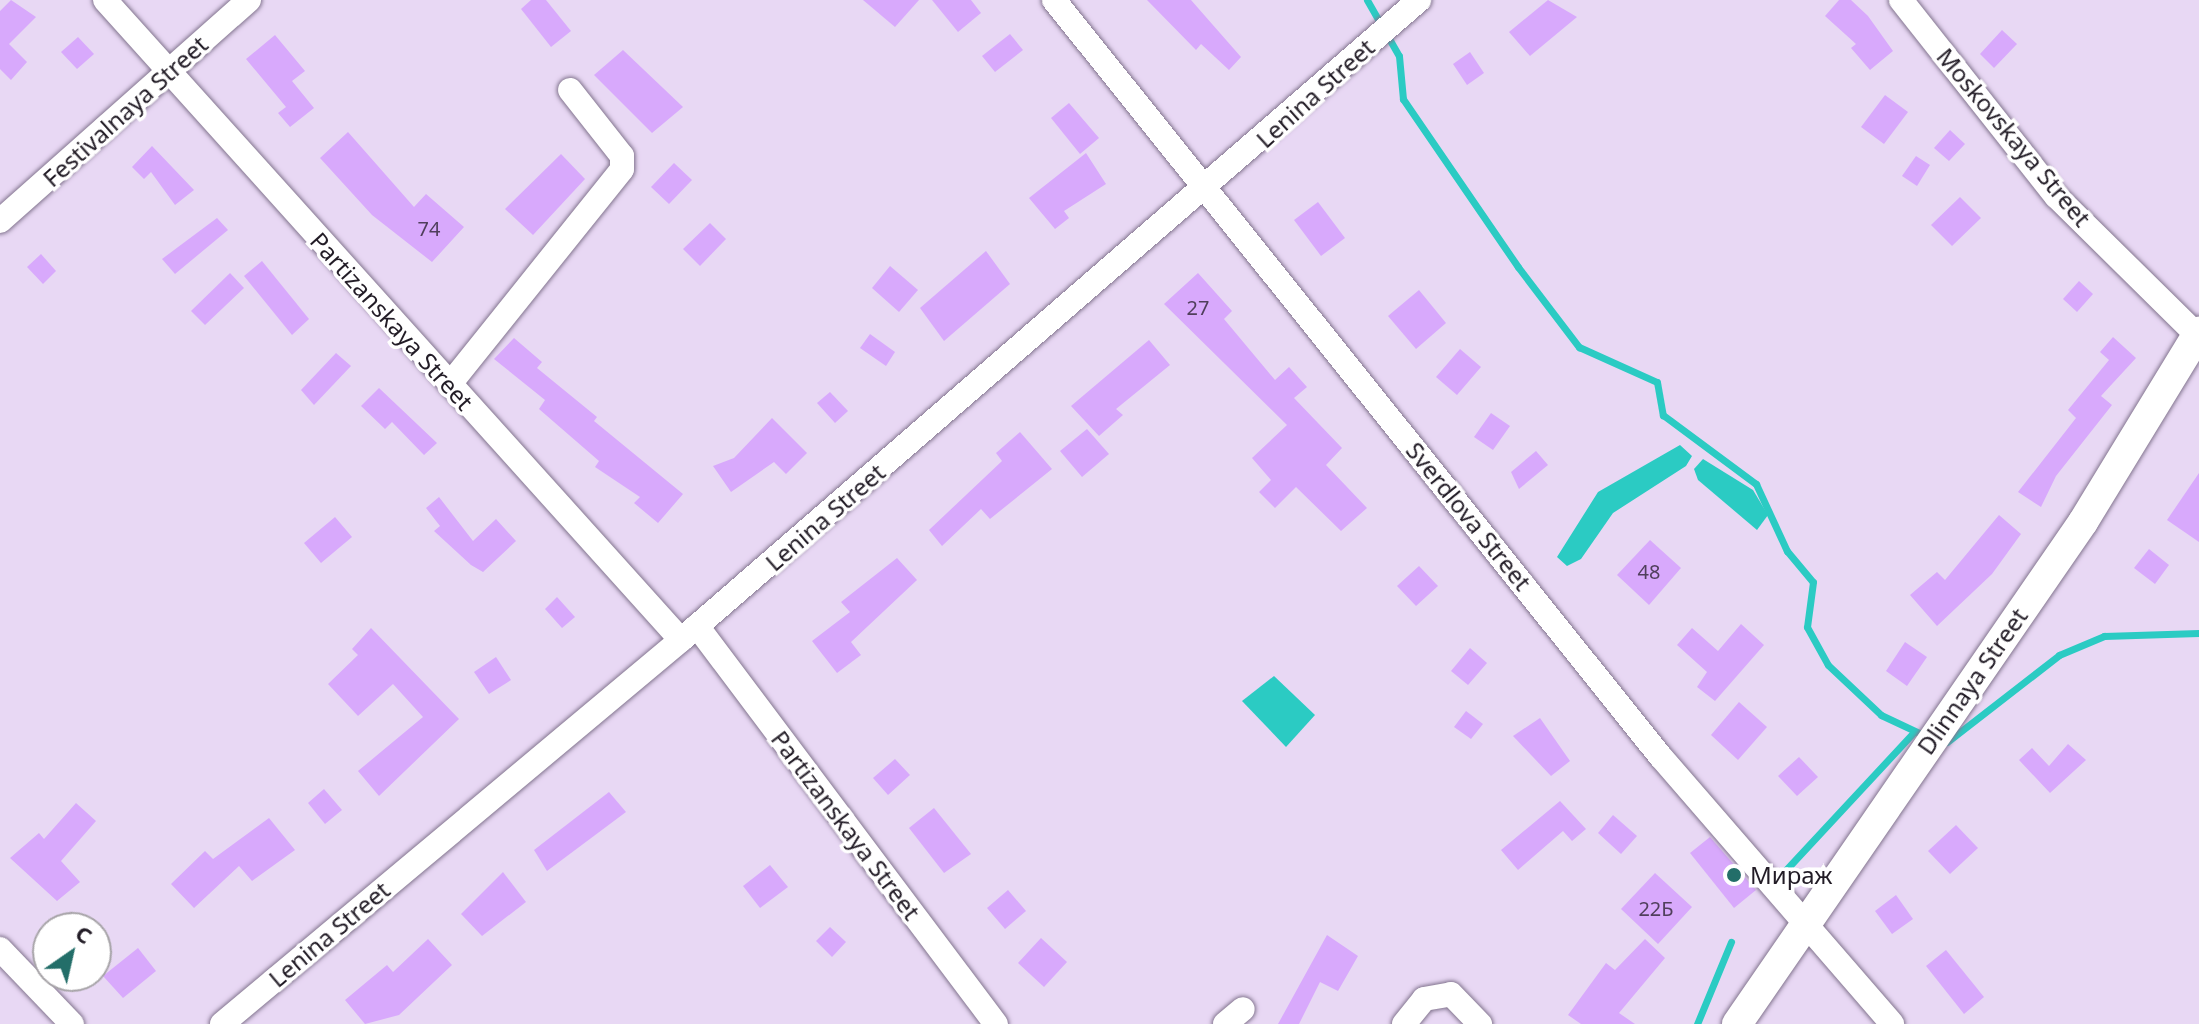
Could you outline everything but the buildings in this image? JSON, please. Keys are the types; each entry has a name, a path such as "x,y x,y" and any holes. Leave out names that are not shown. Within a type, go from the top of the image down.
{"main road":[{"name":"Dlinnaya Street","path":"1737,1024 2083,522 2198,335"}],"street":[{"name":"Partizanskaya Street","path":"105,0 450,384 689,633 996,1024"},
{"name":"Festivalnaya Street","path":"0,221 249,0"},
{"name":"Sverdlova Street","path":"1054,0 1208,188 1661,757 1807,921 1892,1024"},
{"name":"Moskovskaya Street","path":"1901,0 2056,196 2198,335"},
{"name":"Lenina Street","path":"222,1024 689,633 1208,188 1414,5"},
{"path":"450,384 622,169 622,156 570,90"},
{"path":"0,949 72,1024"},
{"path":"1404,1024 1424,999 1451,994 1480,1024"}],"shaded area":[{"path":"1680,445 1692,456 1686,466 1613,513 1581,559 1567,566 1557,557 1598,492"},
{"path":"1703,459 1753,490 1768,515 1757,530 1698,480 1694,469"},
{"path":"1274,676 1315,715 1286,747 1242,701"}],"waterway":[{"path":"1367,0 1399,56 1403,99 1518,267 1579,347 1657,382 1663,415 1756,484 1787,551 1813,582 1807,627 1828,665 1881,715 1928,737"},
{"path":"1947,742 2059,655 2104,636 2199,633"},
{"path":"1782,874 1914,732"},
{"path":"1697,1024 1731,942"}],"place":[{"name":"Мираж","path":"1734,875"}]}
